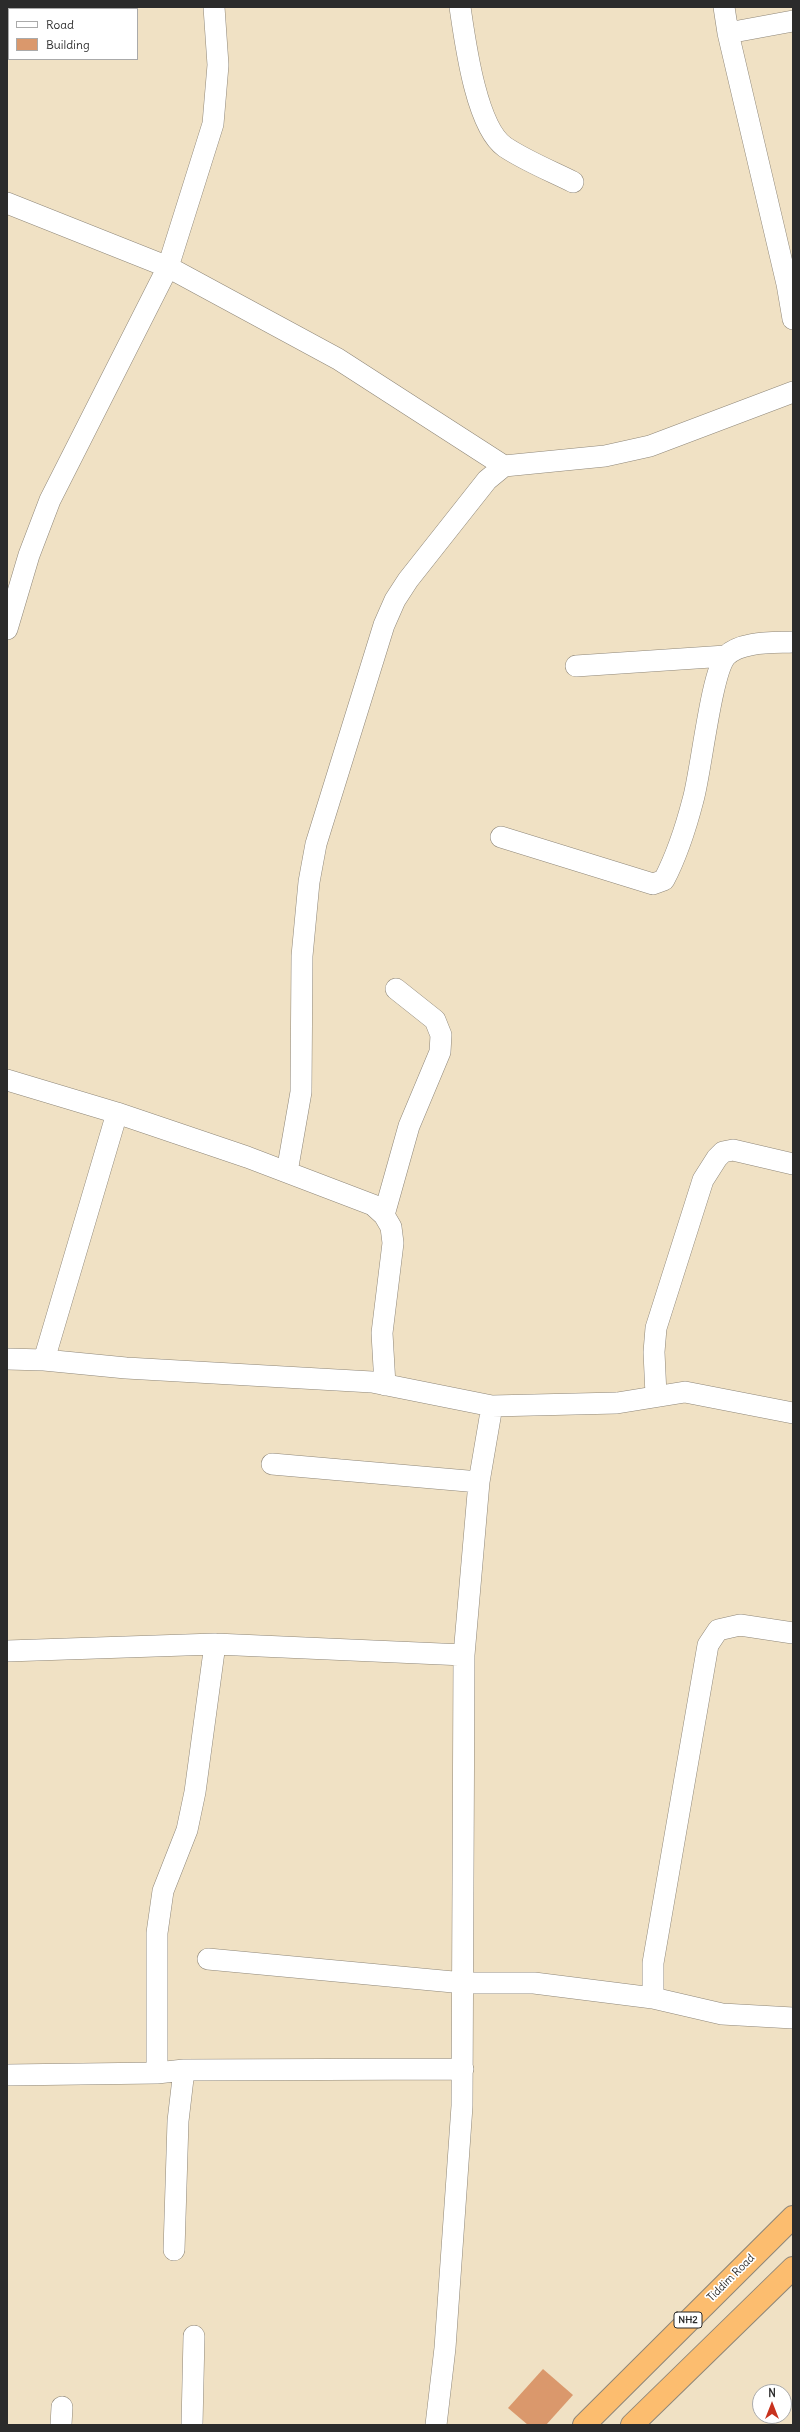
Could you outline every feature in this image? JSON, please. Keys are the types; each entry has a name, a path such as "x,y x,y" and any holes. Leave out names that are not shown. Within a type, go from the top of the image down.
{"highway":[{"name":"Tiddim Road","path":"584,2425 793,2217"},
{"path":"632,2425 793,2268"}],"street":[{"path":"7,628 29,555 50,500 168,267 213,124 218,65 214,7"},
{"path":"460,7 480,109 488,127 504,146 573,182"},
{"path":"724,7 728,33 787,284 793,319"},
{"path":"728,33 793,21"},
{"path":"7,204 168,267 338,359 504,466"},
{"path":"287,1172 301,1092 304,923 316,844 384,624 395,600 408,580 487,480 504,466 605,456 650,446 793,392"},
{"path":"576,666 726,656 749,644 793,642"},
{"path":"501,837 653,884 664,880 673,862 693,800 717,676 726,656"},
{"path":"384,1215 409,1126 440,1052 441,1035 435,1020 396,989"},
{"path":"7,1080 117,1113 287,1172 364,1200 384,1215 391,1227 393,1243 382,1333 385,1385"},
{"path":"44,1360 117,1113"},
{"path":"656,1395 654,1352 656,1328 661,1308 703,1180 717,1158 724,1152 733,1150 793,1164"},
{"path":"7,1359 44,1360 126,1368 372,1382 492,1406 617,1403 656,1395 685,1392 701,1393 793,1413"},
{"path":"436,2425 446,2333 463,2069 464,1655 479,1482 492,1406"},
{"path":"272,1464 479,1482"},
{"path":"654,1998 653,1963 708,1645 718,1630 740,1625 793,1633"},
{"path":"7,1650 215,1644 464,1655"},
{"path":"157,2073 157,1933 164,1890 187,1830 195,1792 215,1644"},
{"path":"208,1959 464,1983 534,1983 654,1998 722,2014 793,2018"},
{"path":"7,2075 157,2073 184,2070 463,2069"},
{"path":"174,2250 178,2121 184,2070"},
{"path":"192,2425 194,2336"}],"building":[{"path":"543,2369 573,2395 546,2425 528,2425 508,2408"}]}
